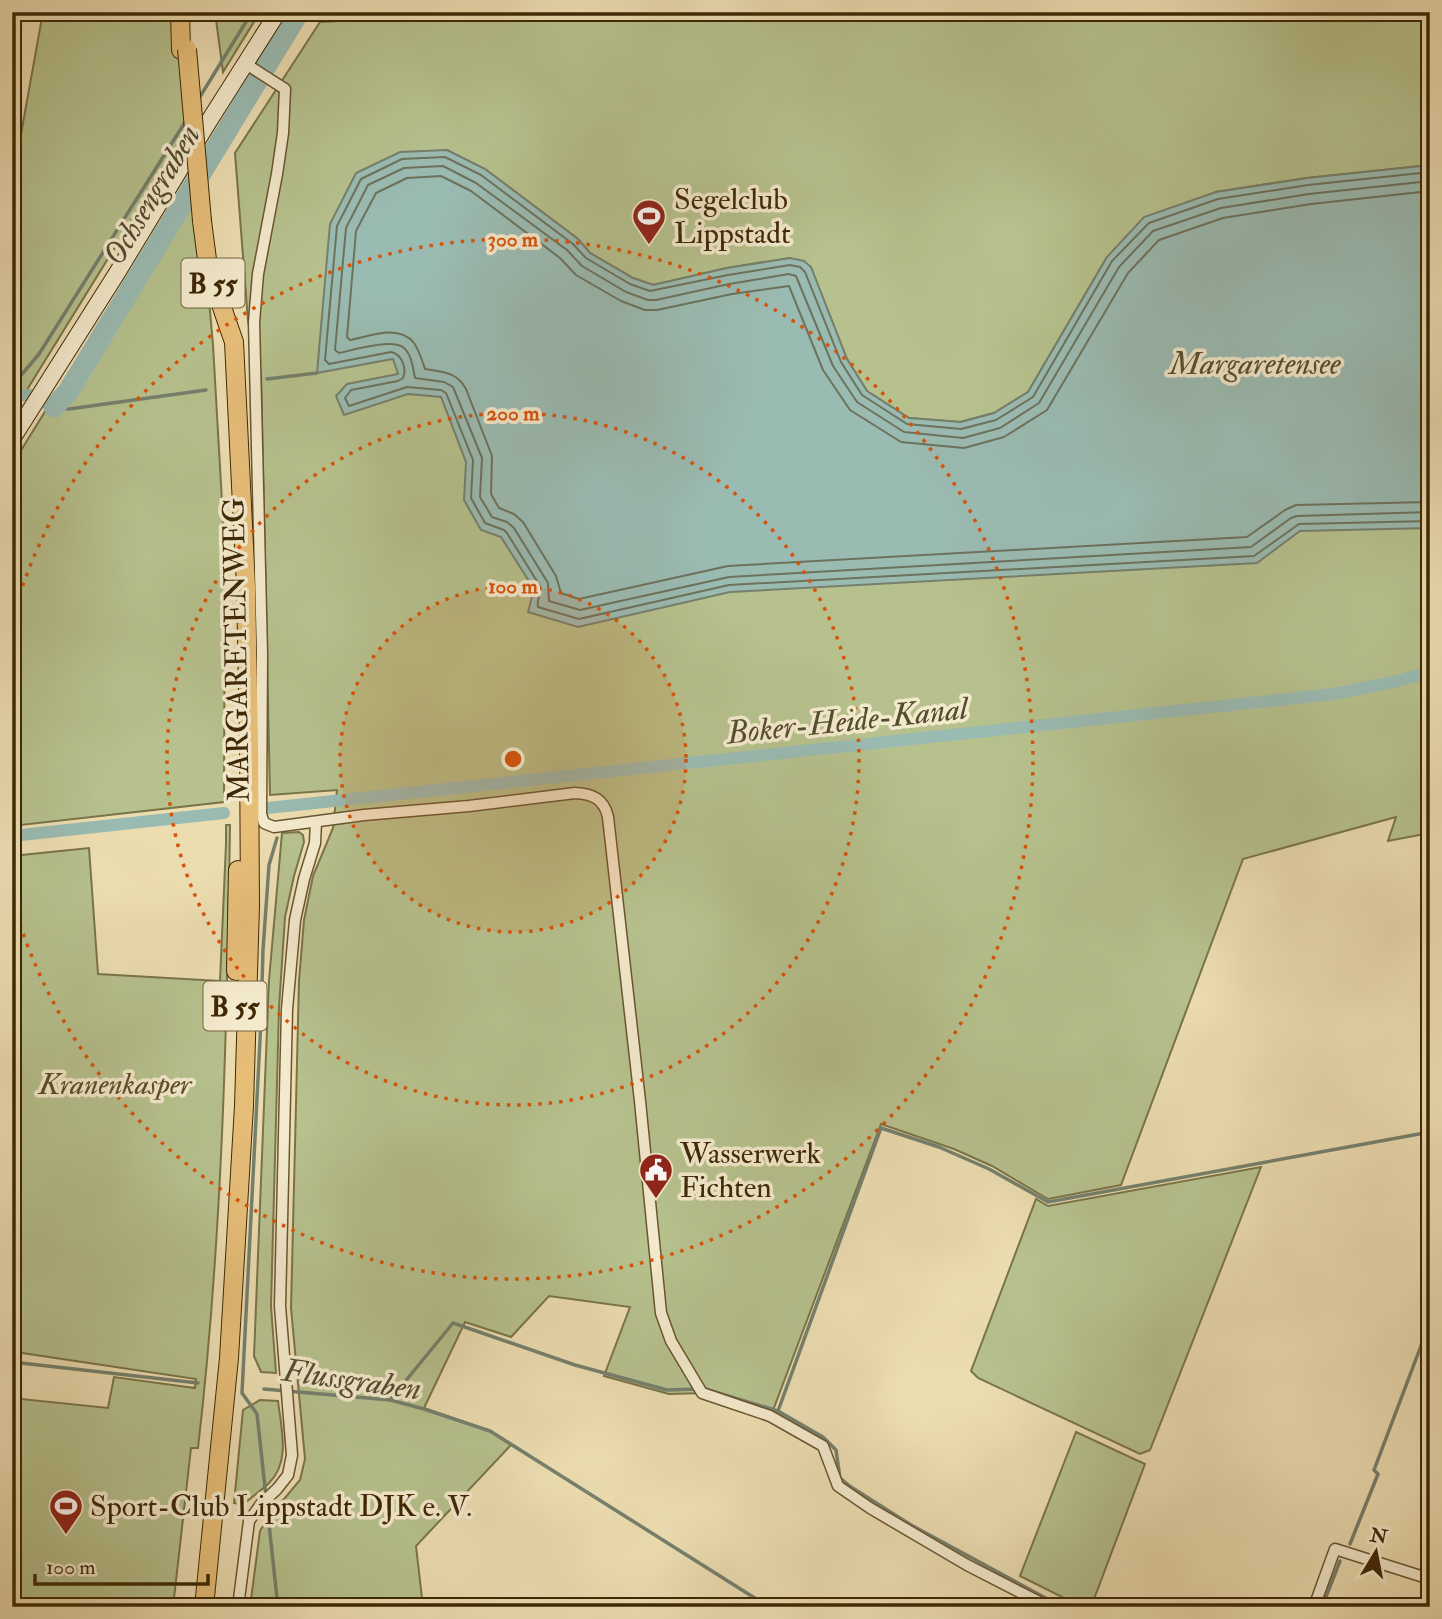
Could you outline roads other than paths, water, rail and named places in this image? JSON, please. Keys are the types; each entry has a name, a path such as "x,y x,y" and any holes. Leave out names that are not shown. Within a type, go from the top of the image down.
{"main road":[{"name":"B 55","path":"180,12 202,269 222,342 233,554 238,873 232,1093 221,1288 192,1607"},
{"name":"B 55","path":"184,49 187,12"},
{"name":"B 55","path":"199,221 208,267 234,342 246,587 250,893 244,1106 229,1358 204,1607"}],"street":[{"path":"12,439 209,121 249,65 278,12"},
{"name":"MARGARETENWEG","path":"249,65 285,89 284,133 258,274 254,322 262,654 261,814 264,823 274,827 316,822"},
{"path":"238,1607 249,1521 288,1475 292,1455 280,1306 283,1120 295,920 315,843 316,822 587,793 598,797 608,817 661,1313 671,1341 702,1393 770,1416 823,1446 838,1486 967,1565 1049,1607"},
{"path":"1314,1607 1335,1549 1430,1579"}],"water":[{"name":"Margaretensee","path":"447,150 485,169 578,239 590,253 633,278 653,285 727,268 790,258 804,261 811,267 847,359 867,391 909,418 961,422 994,413 1028,392 1107,257 1144,217 1216,192 1307,178 1430,165 1430,528 1300,531 1257,563 730,592 578,627 528,612 534,589 501,537 481,530 464,500 466,462 441,397 408,394 344,415 336,396 347,384 398,374 393,359 317,373 330,224 356,173 400,152"}],"waterway":[{"path":"198,100 252,12"},
{"name":"Ochsengraben","path":"54,407 68,392 299,12"},
{"path":"12,386 39,354 187,119"},
{"path":"267,379 317,373"},
{"path":"54,407 69,409 206,390"},
{"path":"12,395 30,395 54,407"},
{"name":"Boker-Heide-Kanal","path":"268,808 1334,694 1430,672"},
{"name":"Boker-Heide-Kanal","path":"12,836 224,813"},
{"path":"277,838 269,865 263,950 242,1393 257,1414 278,1607"},
{"path":"778,1411 881,1128 939,1147 989,1169 1048,1202 1430,1132"},
{"path":"1350,1544 1378,1474 1374,1470 1430,1322"},
{"path":"390,1400 453,1323 575,1365 667,1390 698,1389"},
{"name":"Flussgraben","path":"12,1362 198,1383"},
{"path":"264,1389 390,1400 490,1431 769,1607"},
{"path":"705,1389 778,1411 823,1437 836,1450 840,1478 851,1487 911,1525 1062,1607"},
{"path":"1322,1607 1340,1561"}],"place":[{"name":"Segelclub Lippstadt","path":"649,246"},
{"name":"Wasserwerk Fichten","path":"656,1200"},
{"name":"Sport-Club Lippstadt DJK e. V.","path":"66,1536"}],"park label":[{"name":"Kranenkasper","path":"115,1084"}]}
